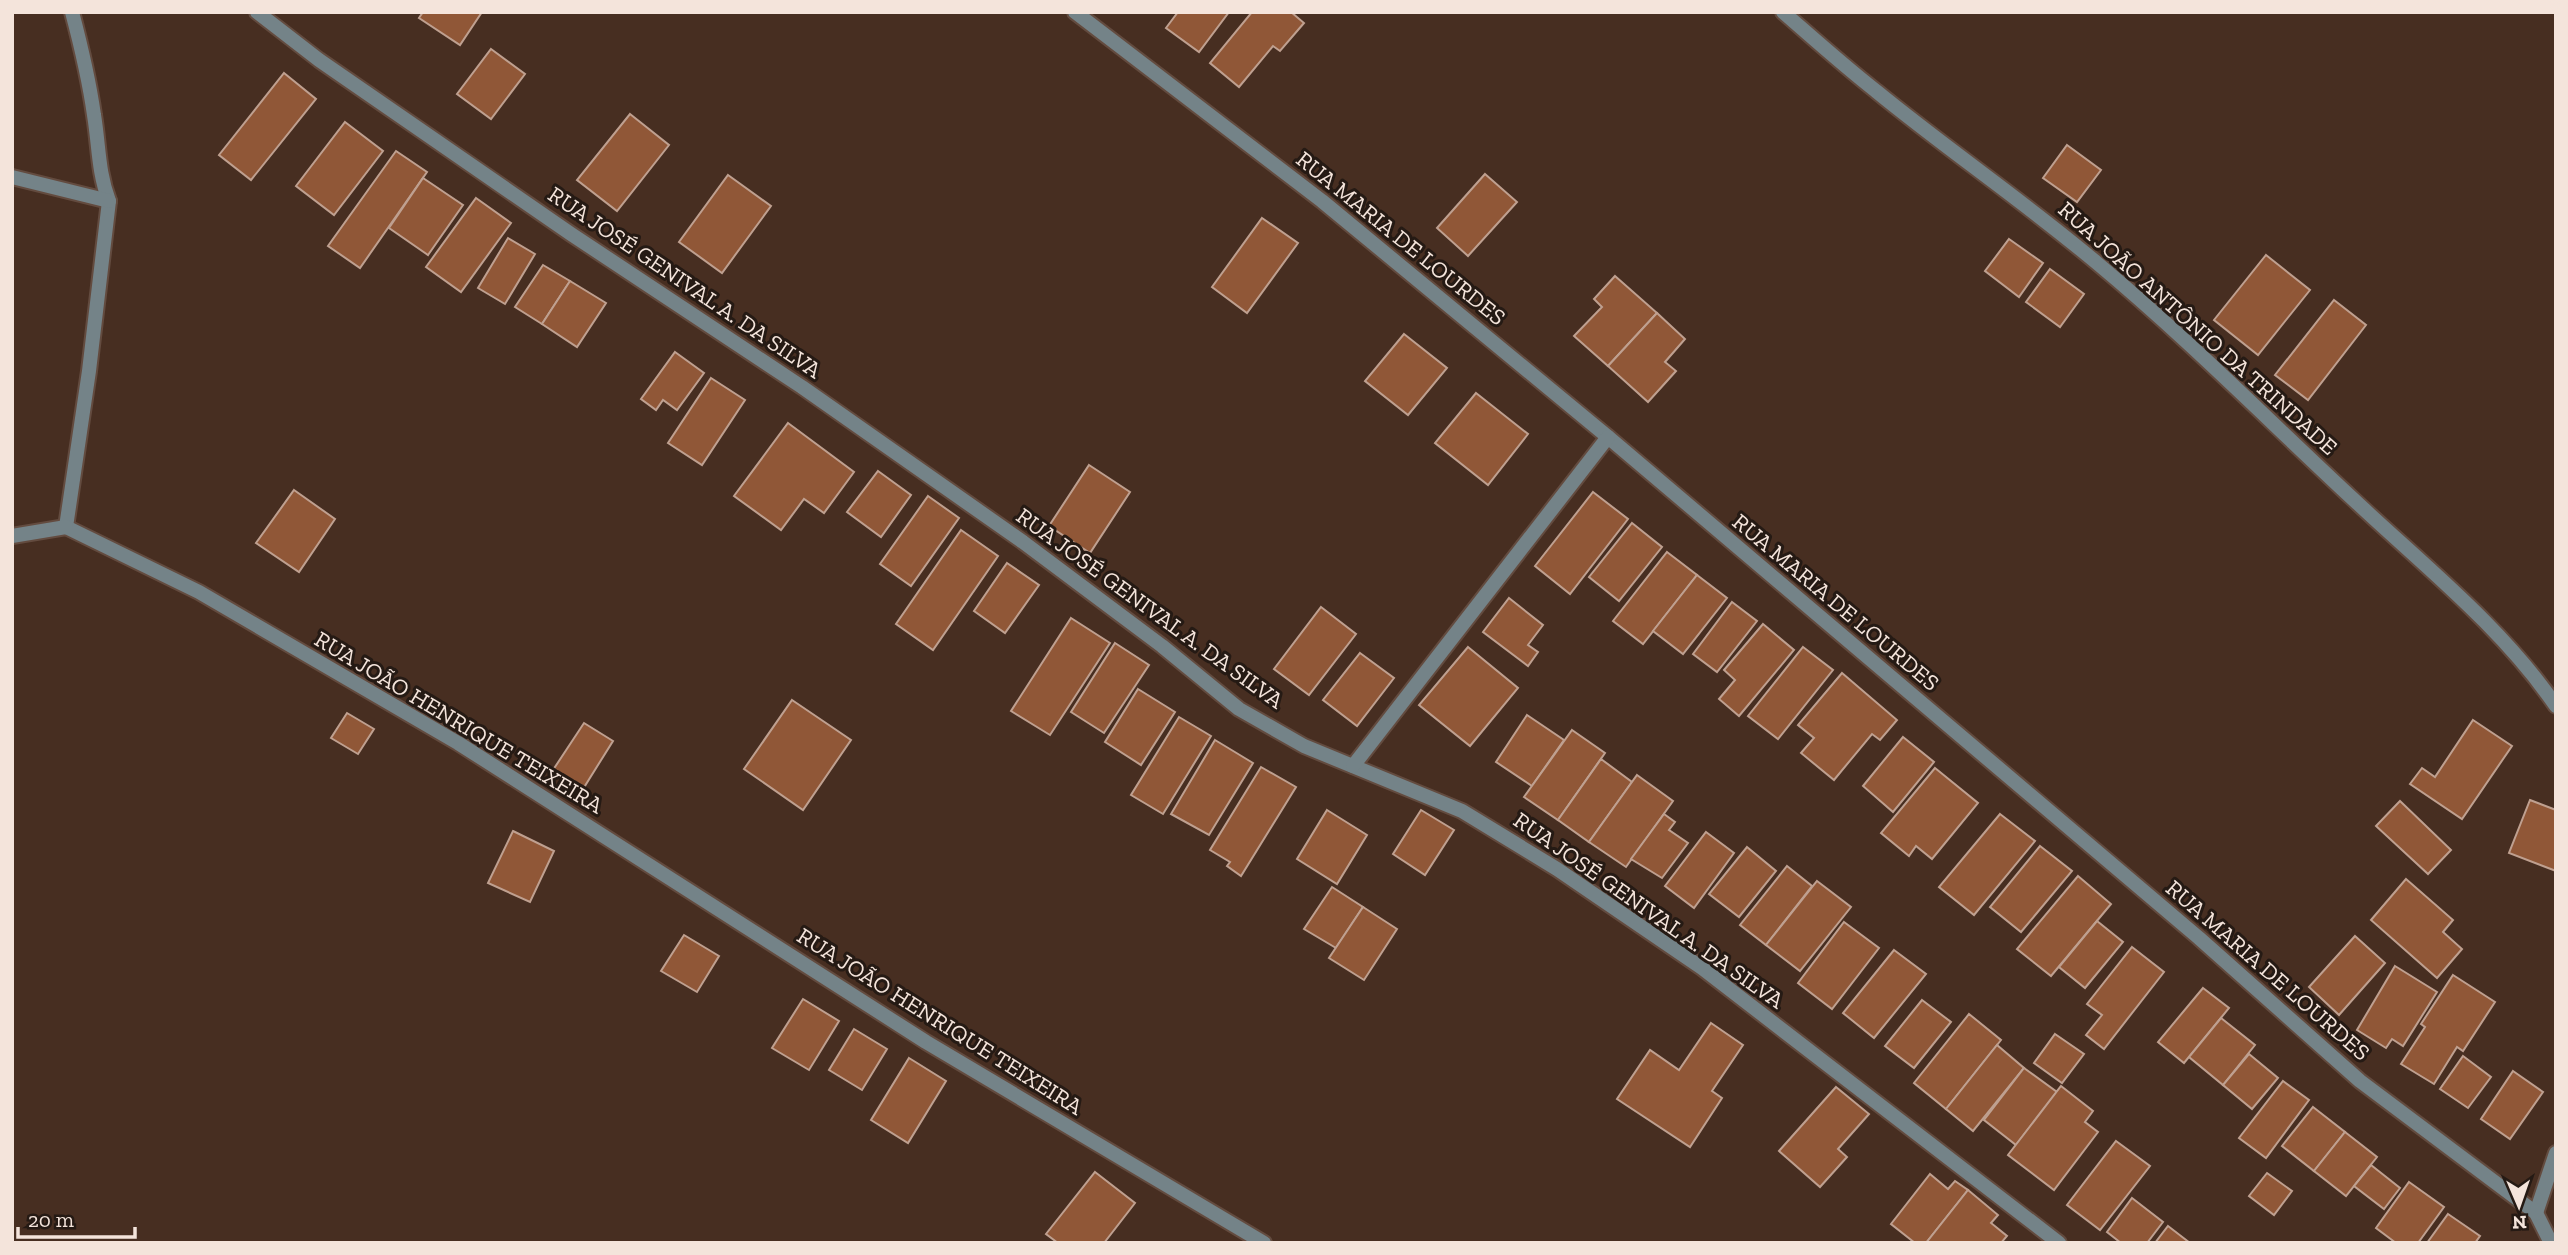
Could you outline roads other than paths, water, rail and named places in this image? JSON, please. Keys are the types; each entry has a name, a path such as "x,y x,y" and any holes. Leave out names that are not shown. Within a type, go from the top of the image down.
{"street":[{"path":"12,536 66,527 88,384 109,201 101,180 95,117 72,12"},
{"name":"RUA JOSÉ GENIVAL A. DA SILVA","path":"257,12 330,68 571,234 802,387 1012,535 1162,646 1239,709 1304,746 1462,811 1557,869 1702,968 2059,1243"},
{"name":"RUA MARIA DE LOURDES","path":"1075,12 1322,201 1608,438 2199,938 2360,1081 2536,1213 2551,1243"},
{"name":"RUA JOÃO ANTÔNIO DA TRINDADE","path":"1783,12 1876,91 2021,201 2098,264 2194,349 2483,618 2556,706"},
{"path":"12,177 109,201"},
{"path":"1353,766 1608,438"},
{"name":"RUA JOÃO HENRIQUE TEIXEIRA","path":"66,527 198,592 458,743 926,1042 1264,1243"},
{"path":"2536,1213 2556,1153"}]}
